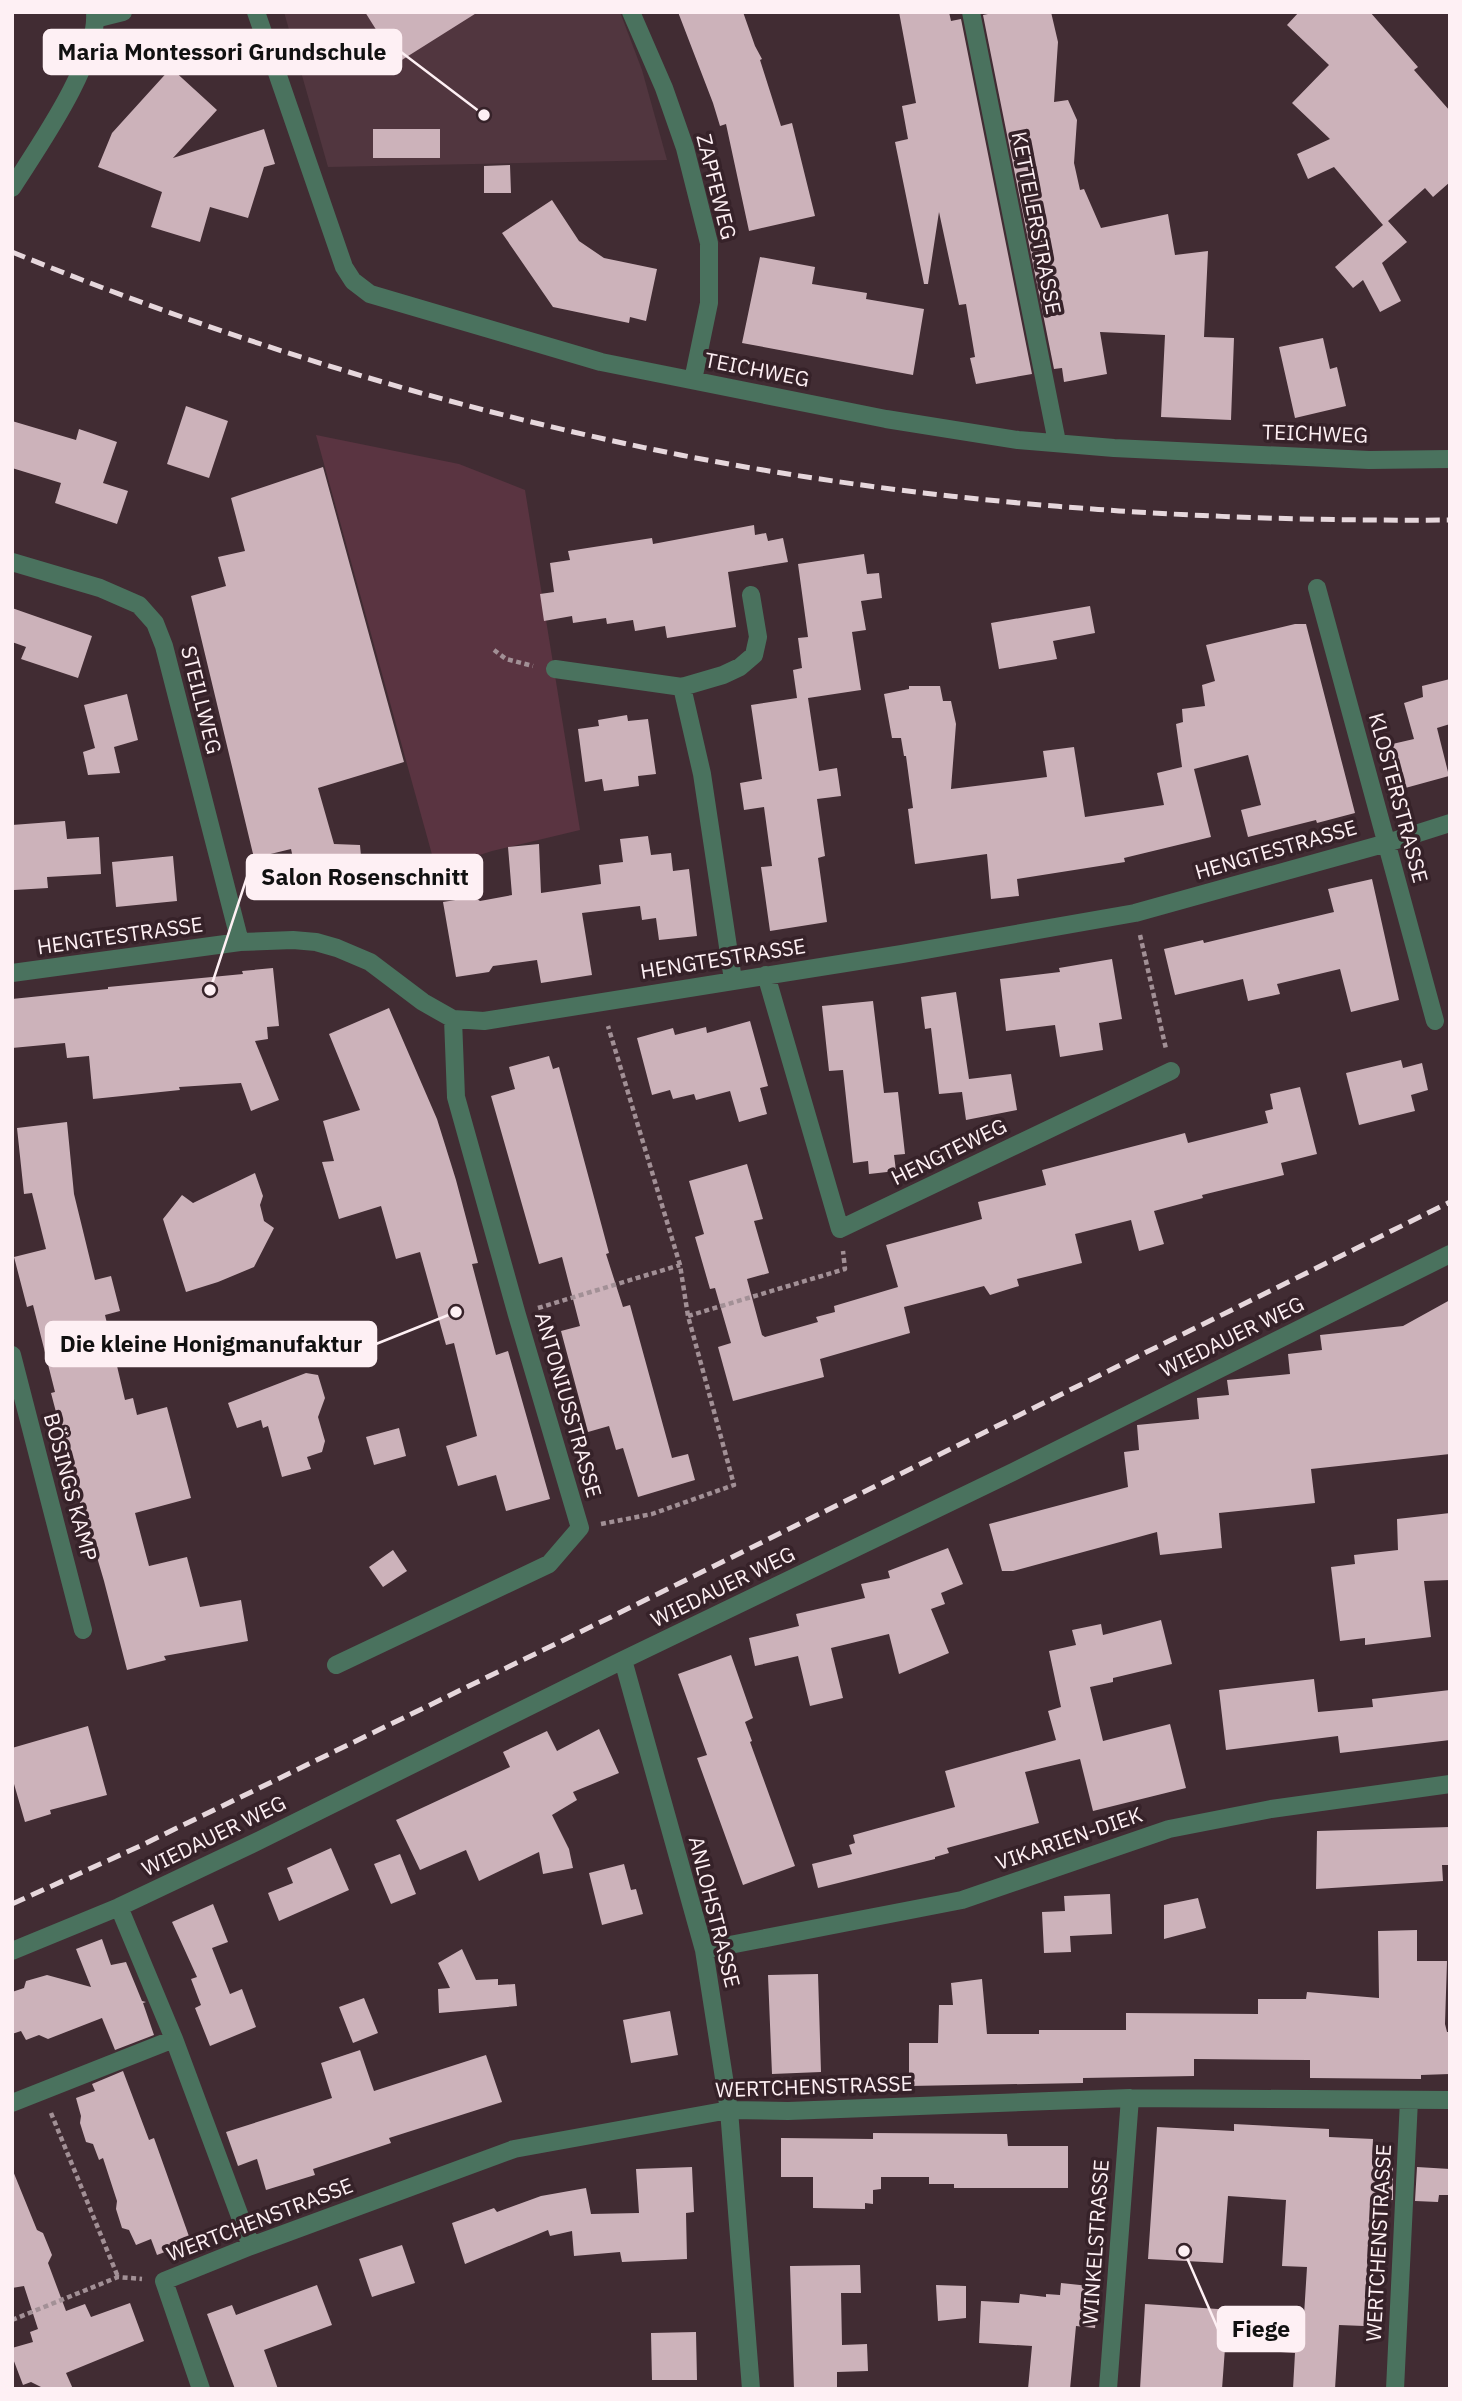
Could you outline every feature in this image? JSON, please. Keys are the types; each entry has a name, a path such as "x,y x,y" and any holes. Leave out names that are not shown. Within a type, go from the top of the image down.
{"street":[{"path":"12,188 56,120 78,75 90,44 95,16 123,12"},
{"name":"TEICHWEG","path":"256,12 344,267 353,281 370,294 601,362 886,419 1018,440 1114,448 1356,459 1450,459"},
{"name":"ZAPFEWEG","path":"631,12 664,88 685,148 709,243 709,303 693,380"},
{"name":"KETTELERSTRASSE","path":"971,12 1057,442"},
{"name":"STEILLWEG","path":"12,562 100,588 139,605 155,623 164,646 240,942"},
{"name":"KLOSTERSTRASSE","path":"1317,588 1435,1021"},
{"path":"555,669 682,687 723,675 740,667 754,655 758,637 751,595"},
{"path":"682,687 702,774 733,980"},
{"name":"HENGTESTRASSE","path":"12,973 240,942 316,942 370,962 423,1002 453,1020 484,1021 1135,914 1450,823"},
{"path":"766,975 840,1229"},
{"name":"ANTONIUSSTRASSE","path":"336,1665 549,1564 580,1528 456,1097 453,1020"},
{"name":"HENGTEWEG","path":"840,1229 1171,1071"},
{"name":"WIEDAUER WEG","path":"12,1951 119,1907 252,1844 623,1660 1015,1471 1450,1254"},
{"name":"BÖSINGS KAMP","path":"12,1355 83,1630"},
{"name":"ANLOHSTRASSE","path":"623,1660 704,1950 729,2110 751,2389"},
{"name":"VIKARIEN-DIEK","path":"704,1950 962,1899 1169,1829 1272,1809 1450,1784"},
{"path":"119,1907 174,2039 251,2246"},
{"path":"12,2103 174,2039"},
{"name":"WERTCHENSTRASSE","path":"164,2281 514,2149 729,2110 1130,2098 1450,2100"},
{"name":"WINKELSTRASSE","path":"1108,2389 1130,2098"},
{"name":"WERTCHENSTRASSE","path":"1395,2389 1409,2100"},
{"path":"164,2281 201,2389"}],"path":[{"path":"494,650 506,659 555,669"},
{"path":"1135,914 1171,1071"},
{"path":"580,1528 652,1514 734,1485 688,1316 680,1265 601,1002"},
{"path":"688,1316 845,1269 840,1229"},
{"path":"517,1315 680,1265"},
{"path":"43,2092 118,2277"},
{"path":"12,2320 118,2277 164,2281"}],"shaded area":[{"path":"284,12 620,12 642,70 667,160 328,167"},
{"path":"316,435 459,464 525,490 580,830 492,851 436,869"}],"building":[{"path":"365,12 478,12 397,63"},
{"path":"678,12 743,12 762,59 760,60 781,126 792,123 815,216 749,231 726,124 720,126"},
{"path":"899,12 949,12 951,21 961,19 1032,374 976,384 970,358 975,357 966,304 959,305 939,212 928,284 924,284 895,142 908,139 902,106 916,103"},
{"path":"998,12 1051,12 1058,42 1054,102 1068,100 1077,120 1074,163 1080,190 1084,189 1101,228 1168,214 1175,255 1208,251 1204,337 1234,338 1231,420 1161,417 1165,335 1100,332 1107,374 1064,382 1062,368 1054,369 983,15"},
{"path":"1299,12 1370,12 1418,67 1414,70 1450,111 1450,182 1433,197 1425,188 1388,221 1407,242 1382,263 1401,301 1380,312 1363,280 1353,288 1335,267 1383,225 1334,167 1308,179 1297,154 1330,139 1292,103 1329,65 1287,25"},
{"path":"171,68 217,110 173,158 264,129 275,164 264,167 248,218 210,207 200,242 151,227 162,192 98,167 112,133"},
{"path":"373,129 440,129 440,158 373,158"},
{"path":"510,165 511,193 484,193 484,166"},
{"path":"552,200 579,241 604,258 657,269 646,321 630,317 629,323 553,307 502,233"},
{"path":"760,257 815,267 812,284 867,293 866,299 924,309 913,375 742,343"},
{"path":"1323,338 1330,369 1337,367 1346,406 1295,418 1279,347"},
{"path":"186,406 228,421 209,478 167,464"},
{"path":"12,421 76,440 79,429 117,442 103,483 128,491 117,524 55,503 61,483 12,468"},
{"path":"323,467 404,762 318,788 334,844 360,845 364,891 302,899 291,849 254,858 191,596 226,586 218,557 245,551 231,498"},
{"path":"754,525 755,535 766,533 768,541 783,538 788,562 728,572 736,627 667,638 665,626 635,631 633,620 607,624 606,618 573,623 572,616 544,621 540,594 554,592 550,563 570,560 568,551 652,538 653,544"},
{"path":"864,554 867,574 879,573 882,598 861,601 866,630 852,632 861,690 808,698 819,771 837,768 841,796 817,799 825,856 818,858 827,922 770,931 761,867 772,866 764,807 744,810 740,783 762,779 751,705 797,698 793,670 802,668 798,638 808,637 798,564"},
{"path":"1090,606 1095,633 1053,641 1057,659 999,669 991,623"},
{"path":"12,608 92,636 78,678 21,659 26,647 12,642"},
{"path":"1295,624 1306,624 1355,813 1248,837 1241,810 1261,805 1248,755 1194,769 1211,837 1124,858 1125,862 1017,879 1019,896 991,899 987,854 915,864 908,809 913,808 906,756 901,738 892,738 884,694 909,689 909,686 940,686 943,701 951,701 956,724 951,789 1047,777 1043,751 1074,747 1085,817 1164,805 1157,773 1182,767 1176,724 1183,722 1182,709 1205,706 1202,685 1215,681 1206,645"},
{"path":"1450,679 1450,724 1437,728 1449,776 1398,790 1388,745 1414,739 1404,703 1423,697 1422,686"},
{"path":"127,694 138,740 114,747 120,773 88,775 83,752 95,748 84,705"},
{"path":"627,715 628,721 648,719 656,774 638,776 639,786 604,791 602,779 585,782 578,729 599,726 598,720"},
{"path":"65,821 67,839 99,837 101,874 47,877 48,888 14,890 12,825"},
{"path":"648,836 651,855 671,853 673,871 689,869 697,936 659,940 656,918 642,920 640,906 582,913 592,975 541,983 537,960 493,966 489,972 456,977 443,902 474,897 480,901 512,895 508,847 539,844 541,893 601,884 599,865 623,862 620,839"},
{"path":"173,856 177,901 116,907 112,862"},
{"path":"1372,879 1399,1000 1351,1012 1340,969 1277,984 1280,994 1248,1001 1243,979 1175,995 1164,949 1203,940 1204,943 1334,912 1328,889"},
{"path":"1112,959 1122,1019 1099,1023 1103,1050 1060,1057 1055,1025 1006,1031 1000,979 1060,972 1059,968"},
{"path":"273,968 279,1026 267,1027 268,1039 255,1041 279,1100 251,1111 241,1083 179,1087 180,1090 93,1099 89,1056 67,1058 65,1043 12,1048 12,999 243,974 242,971"},
{"path":"956,992 969,1079 1011,1074 1017,1110 966,1120 962,1092 939,1094 931,1028 925,1029 921,997"},
{"path":"873,1001 884,1093 898,1092 905,1154 894,1155 896,1171 869,1174 868,1161 853,1163 843,1070 829,1071 822,1006"},
{"path":"389,1008 437,1119 478,1263 472,1264 496,1355 508,1351 550,1499 506,1511 496,1475 458,1486 446,1446 477,1436 454,1343 446,1345 420,1252 396,1259 381,1206 339,1219 322,1162 334,1161 323,1121 360,1110 329,1034"},
{"path":"750,1021 768,1086 760,1088 767,1114 739,1122 730,1091 696,1100 694,1094 673,1099 670,1090 652,1095 637,1038 673,1028 675,1035 706,1027 707,1033"},
{"path":"549,1056 553,1069 559,1067 609,1253 606,1254 623,1307 630,1305 672,1458 688,1454 695,1480 638,1497 623,1448 616,1450 609,1426 588,1432 561,1331 580,1326 562,1257 539,1264 491,1096 515,1089 509,1067"},
{"path":"1401,1060 1403,1068 1422,1063 1428,1090 1411,1095 1415,1111 1359,1125 1346,1073"},
{"path":"1300,1087 1317,1154 1281,1163 1284,1175 1202,1195 1203,1198 1154,1211 1164,1244 1139,1251 1131,1220 1075,1234 1082,1263 1017,1279 1019,1286 990,1295 984,1286 904,1307 910,1333 820,1359 824,1377 733,1401 718,1347 731,1343 715,1288 710,1289 695,1237 704,1234 689,1181 747,1164 763,1219 754,1221 769,1273 747,1279 762,1335 765,1337 818,1322 816,1317 835,1312 834,1306 898,1287 886,1245 982,1219 978,1202 1046,1185 1042,1170 1185,1133 1188,1143 1268,1123 1265,1111 1273,1109 1270,1094"},
{"path":"67,1122 74,1194 95,1280 111,1276 120,1311 105,1315 125,1400 133,1398 137,1415 167,1407 191,1498 135,1513 149,1566 187,1557 200,1607 241,1600 248,1641 164,1656 166,1660 127,1670 51,1393 55,1392 33,1305 27,1307 14,1257 46,1249 32,1193 24,1194 17,1128"},
{"path":"255,1173 263,1196 260,1205 264,1221 274,1228 254,1267 186,1292 163,1219 182,1195 193,1203"},
{"path":"1450,1300 1450,1454 1311,1469 1315,1503 1219,1513 1222,1548 1160,1555 1157,1532 1013,1571 1002,1571 989,1524 1128,1487 1124,1452 1139,1450 1137,1425 1199,1419 1197,1398 1229,1395 1227,1380 1290,1374 1288,1354 1322,1350 1320,1335 1403,1326"},
{"path":"306,1373 318,1375 325,1398 318,1417 325,1441 322,1452 307,1457 311,1469 282,1477 268,1426 263,1428 261,1420 237,1428 228,1403"},
{"path":"399,1428 406,1456 374,1465 366,1437"},
{"path":"1450,1513 1450,1580 1424,1581 1431,1637 1365,1645 1365,1638 1340,1641 1331,1567 1355,1564 1354,1555 1398,1550 1397,1519"},
{"path":"948,1548 963,1584 941,1593 945,1604 931,1609 949,1653 899,1674 889,1634 831,1648 843,1698 810,1706 798,1656 755,1666 749,1638 799,1626 796,1614 865,1598 861,1584 890,1578 888,1571"},
{"path":"393,1550 407,1571 383,1587 369,1567"},
{"path":"1161,1620 1172,1664 1113,1678 1113,1682 1090,1687 1103,1741 1170,1724 1186,1788 1093,1811 1080,1759 1025,1772 1039,1823 947,1848 949,1853 935,1859 818,1888 812,1864 852,1854 849,1845 855,1843 853,1835 955,1807 945,1771 1056,1740 1048,1711 1061,1707 1049,1651 1076,1645 1072,1630 1101,1624 1103,1635"},
{"path":"731,1655 753,1718 745,1722 752,1741 750,1742 795,1866 743,1885 697,1758 707,1755 678,1674"},
{"path":"1314,1679 1318,1712 1373,1707 1372,1699 1450,1690 1450,1740 1340,1753 1338,1736 1226,1750 1219,1690"},
{"path":"88,1726 107,1795 50,1810 51,1814 25,1822 12,1777 12,1748"},
{"path":"599,1729 619,1773 573,1792 577,1800 552,1815 569,1849 573,1868 543,1874 539,1852 479,1881 466,1850 420,1870 396,1820 510,1767 503,1752 547,1731 557,1751"},
{"path":"1450,1827 1450,1865 1442,1865 1443,1881 1316,1889 1317,1831"},
{"path":"331,1848 349,1890 279,1921 268,1893 293,1883 287,1868"},
{"path":"400,1854 416,1894 391,1904 374,1864"},
{"path":"624,1864 631,1890 636,1889 643,1914 602,1925 589,1873"},
{"path":"1110,1894 1112,1934 1070,1936 1071,1952 1044,1953 1042,1912 1065,1911 1064,1896"},
{"path":"1198,1898 1206,1928 1164,1939 1164,1905"},
{"path":"213,1904 228,1942 212,1948 230,1994 242,1989 256,2027 210,2046 195,2008 201,2005 191,1979 197,1977 172,1922"},
{"path":"1417,1930 1417,1961 1447,1961 1445,2024 1447,2032 1450,2032 1450,2074 1421,2075 1421,2079 1310,2078 1310,2060 1194,2059 1194,2076 1083,2078 1083,2083 909,2086 909,2043 938,2043 939,2005 953,2005 951,1983 982,1979 987,2034 1039,2034 1039,2030 1126,2030 1126,2013 1258,2014 1258,1999 1306,1999 1307,1992 1379,1998 1378,1931"},
{"path":"102,1939 111,1965 126,1962 142,2001 146,2002 143,2003 154,2035 115,2050 102,2018 48,2039 39,2035 26,2040 21,2031 12,2034 12,1992 24,1988 26,1981 47,1975 91,1987 76,1949"},
{"path":"462,1949 476,1980 498,1979 498,1985 515,1984 517,2006 439,2013 438,1989 450,1988 438,1963"},
{"path":"818,1974 821,2072 772,2074 768,1975"},
{"path":"364,1998 378,2033 353,2043 339,2007"},
{"path":"670,2011 678,2055 631,2063 623,2020"},
{"path":"360,2050 374,2091 486,2055 502,2102 389,2138 391,2143 313,2169 315,2175 266,2190 257,2159 238,2166 226,2132 332,2098 321,2063"},
{"path":"123,2071 149,2140 154,2138 191,2242 157,2255 151,2239 136,2245 129,2230 122,2228 116,2209 117,2201 103,2158 99,2160 93,2144 86,2142 80,2123 76,2098 95,2091 92,2084"},
{"path":"1234,2124 1329,2129 1329,2137 1373,2139 1372,2160 1393,2161 1393,2200 1371,2199 1364,2326 1339,2325 1335,2389 1293,2389 1295,2353 1225,2348 1222,2389 1140,2389 1145,2304 1304,2315 1307,2267 1282,2266 1286,2200 1228,2196 1223,2263 1148,2259 1157,2127 1234,2131"},
{"path":"873,2133 1007,2134 1008,2146 1068,2146 1068,2188 954,2188 954,2184 929,2184 929,2177 881,2177 881,2189 873,2190 873,2204 865,2203 865,2209 813,2208 813,2177 781,2177 781,2138 873,2139"},
{"path":"692,2167 694,2212 686,2213 687,2259 622,2262 620,2252 574,2256 572,2231 550,2236 548,2230 465,2264 452,2223 494,2208 497,2212 541,2196 586,2188 591,2214 639,2213 636,2169"},
{"path":"1417,2167 1450,2169 1450,2195 1439,2195 1438,2202 1415,2201"},
{"path":"13,2171 37,2230 43,2233 52,2255 48,2263 66,2311 85,2304 91,2317 130,2303 144,2341 66,2373 73,2389 45,2389 31,2382 23,2385 12,2356 12,2348 33,2342 30,2332 38,2329 24,2286 12,2288"},
{"path":"402,2245 415,2283 372,2297 359,2259"},
{"path":"860,2265 861,2293 841,2293 842,2345 867,2344 868,2371 837,2372 837,2389 794,2389 790,2266"},
{"path":"1061,2283 1099,2287 1095,2328 1076,2326 1070,2389 1028,2389 1032,2346 979,2343 981,2301 1019,2303 1020,2294 1046,2297 1046,2294 1060,2295"},
{"path":"317,2285 332,2325 264,2350 278,2389 235,2389 207,2314 232,2305 236,2315"},
{"path":"936,2285 966,2286 966,2318 938,2321"},
{"path":"696,2332 697,2380 652,2380 651,2333"}],"railway":[{"path":"12,252 178,316 347,371 518,419 691,457 879,487 1069,507 1259,518 1450,520"},
{"path":"12,1904 140,1846 613,1616 1450,1202"}],"place":[{"name":"Maria Montessori Grundschule","path":"484,115"},
{"name":"Salon Rosenschnitt","path":"210,990"},
{"name":"Die kleine Honigmanufaktur","path":"456,1312"},
{"name":"Fiege","path":"1184,2251"}]}
